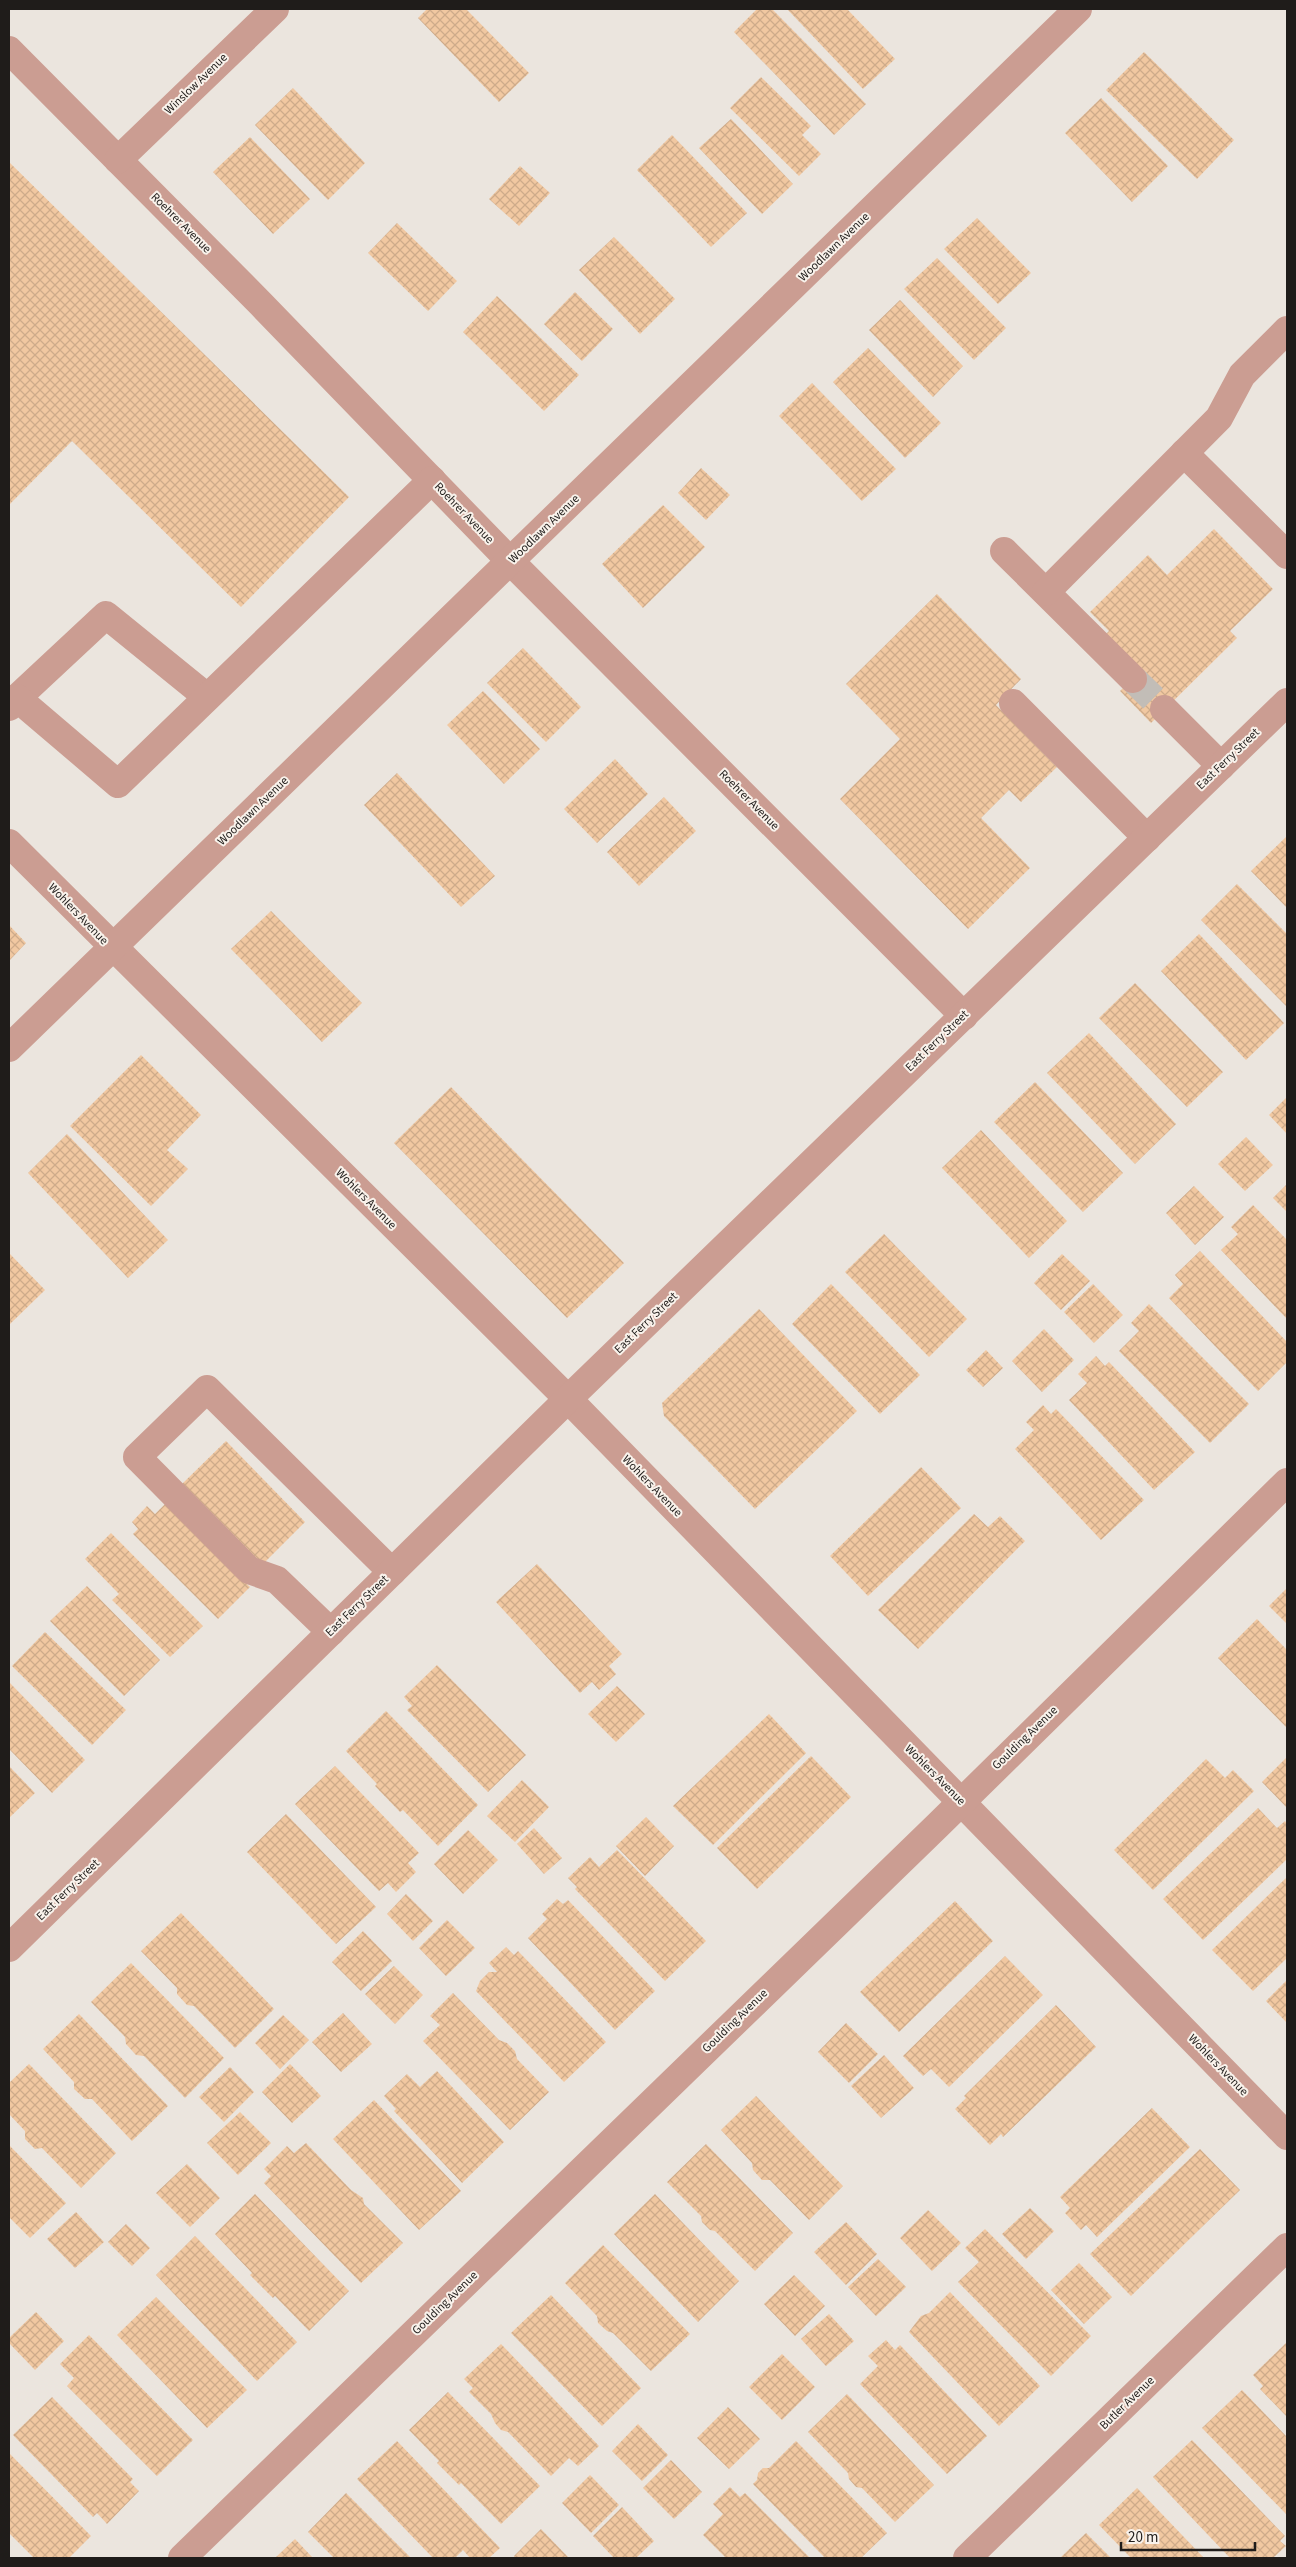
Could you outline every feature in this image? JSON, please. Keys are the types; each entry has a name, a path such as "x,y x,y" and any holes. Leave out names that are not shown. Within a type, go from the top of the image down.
{"street":[{"name":"Winslow Avenue","path":"118,160 275,9"},
{"name":"Woodlawn Avenue","path":"9,1048 1078,9"},
{"name":"Roehrer Avenue","path":"9,50 511,562 964,1016"},
{"path":"1046,592 1219,418 1242,375 1287,330"},
{"path":"1184,453 1287,556"},
{"path":"207,698 106,615 13,702 118,784 207,698 432,480"},
{"path":"1004,551 1133,678"},
{"name":"East Ferry Street","path":"9,1948 568,1399 1287,702"},
{"path":"1013,703 1147,838"},
{"path":"1164,710 1221,766"},
{"name":"Wohlers Avenue","path":"9,843 112,948 568,1399 1287,2136"},
{"path":"331,1632 277,1580 249,1570 137,1456 207,1389 392,1572"},
{"name":"Goulding Avenue","path":"182,2558 1287,1482"},
{"name":"Butler Avenue","path":"968,2558 1287,2247"}],"building":[{"path":"427,9 466,9 529,73 499,102 418,18"},
{"path":"757,9 772,9 866,104 834,135 734,32"},
{"path":"787,9 847,9 895,59 863,89"},
{"path":"1144,52 1234,140 1197,179 1106,90"},
{"path":"761,77 811,126 802,135 821,154 799,176 730,108"},
{"path":"293,88 365,163 328,200 255,125"},
{"path":"1101,98 1168,166 1132,202 1065,133"},
{"path":"731,119 793,184 762,214 699,148"},
{"path":"672,135 747,213 711,247 637,170"},
{"path":"250,137 310,199 273,234 213,172"},
{"path":"9,162 349,497 241,607 72,441 9,505"},
{"path":"520,166 550,193 519,226 489,199"},
{"path":"977,218 1031,273 998,304 944,249"},
{"path":"397,223 457,281 428,311 368,253"},
{"path":"614,237 675,299 640,334 579,270"},
{"path":"937,258 1006,328 974,360 904,289"},
{"path":"575,292 613,329 582,361 544,324"},
{"path":"497,296 579,375 544,411 463,332"},
{"path":"900,300 963,366 933,397 869,330"},
{"path":"868,348 941,423 905,458 833,382"},
{"path":"812,383 896,469 862,501 779,416"},
{"path":"701,468 730,495 706,520 678,493"},
{"path":"663,505 705,547 643,608 602,564"},
{"path":"1214,529 1273,589 1230,631 1237,638 1151,723 1120,691 1133,679 1105,635 1109,631 1090,612 1148,555 1167,575"},
{"path":"937,594 1021,679 996,705 1057,767 1021,802 1009,790 981,818 1030,868 968,929 840,799 900,739 846,684"},
{"path":"523,648 581,707 546,742 487,683"},
{"path":"483,691 540,749 504,784 447,725"},
{"path":"615,759 648,794 597,843 564,809"},
{"path":"397,773 495,876 461,907 364,805"},
{"path":"664,797 696,831 639,886 607,852"},
{"path":"1287,836 1287,908 1251,871"},
{"path":"1237,884 1287,934 1287,1007 1201,920"},
{"path":"271,911 362,1003 322,1042 231,949"},
{"path":"9,925 26,943 9,961"},
{"path":"1199,934 1284,1023 1246,1060 1161,971"},
{"path":"1135,983 1223,1072 1187,1107 1099,1018"},
{"path":"1089,1033 1176,1124 1135,1164 1047,1073"},
{"path":"141,1055 201,1115 167,1150 188,1169 151,1206 70,1126"},
{"path":"1035,1082 1123,1173 1083,1212 994,1122"},
{"path":"451,1087 624,1263 567,1318 394,1143"},
{"path":"1287,1097 1287,1134 1269,1115"},
{"path":"981,1130 1067,1221 1029,1258 942,1168"},
{"path":"67,1134 168,1240 128,1278 28,1173"},
{"path":"1246,1137 1273,1165 1245,1191 1218,1164"},
{"path":"1287,1184 1287,1212 1273,1198"},
{"path":"1194,1186 1224,1217 1195,1245 1166,1213"},
{"path":"1253,1205 1287,1240 1287,1319 1221,1250 1238,1234 1231,1227"},
{"path":"884,1234 967,1319 929,1357 845,1272"},
{"path":"1200,1251 1287,1342 1287,1362 1258,1391 1169,1298 1183,1284 1175,1275"},
{"path":"9,1253 45,1290 10,1324 9,1323"},
{"path":"1062,1254 1090,1281 1061,1310 1034,1283"},
{"path":"831,1284 920,1375 880,1414 792,1324"},
{"path":"1093,1284 1123,1315 1094,1343 1064,1312"},
{"path":"1149,1304 1249,1404 1210,1443 1119,1351 1139,1331 1131,1323"},
{"path":"759,1309 857,1411 755,1509 664,1416 662,1403"},
{"path":"1044,1329 1074,1360 1042,1392 1012,1361"},
{"path":"986,1350 1003,1368 983,1387 966,1370"},
{"path":"1096,1356 1105,1366 1109,1362 1195,1452 1154,1490 1069,1400 1087,1383 1078,1374"},
{"path":"1043,1405 1051,1414 1056,1409 1144,1500 1101,1540 1015,1449 1034,1430 1026,1422"},
{"path":"226,1441 305,1522 261,1566 182,1484"},
{"path":"921,1467 961,1508 868,1596 830,1556"},
{"path":"165,1504 250,1587 218,1619 133,1534 138,1529 132,1522 147,1506 155,1514"},
{"path":"974,1514 988,1527 1000,1516 1025,1541 918,1649 878,1610"},
{"path":"111,1533 203,1626 170,1657 112,1600 119,1594 85,1559"},
{"path":"537,1564 622,1654 609,1666 616,1674 599,1690 592,1682 580,1693 496,1602"},
{"path":"87,1586 160,1660 124,1696 50,1621"},
{"path":"1287,1588 1287,1624 1269,1606"},
{"path":"1257,1619 1287,1650 1287,1728 1218,1658"},
{"path":"45,1632 126,1710 92,1745 12,1666"},
{"path":"437,1665 526,1755 488,1792 407,1710 412,1706 404,1697"},
{"path":"9,1682 85,1760 52,1793 9,1749"},
{"path":"617,1686 645,1714 616,1742 588,1714"},
{"path":"386,1711 478,1805 438,1846 403,1810 400,1812 346,1751"},
{"path":"769,1714 806,1753 713,1845 673,1806"},
{"path":"811,1756 851,1797 757,1889 717,1848"},
{"path":"1287,1757 1287,1808 1262,1782"},
{"path":"1206,1759 1225,1778 1233,1770 1254,1791 1153,1890 1114,1850"},
{"path":"9,1766 35,1793 9,1818"},
{"path":"335,1766 419,1853 408,1863 416,1872 396,1892 388,1883 379,1891 295,1804"},
{"path":"522,1780 549,1807 515,1842 487,1816"},
{"path":"1258,1808 1277,1828 1285,1821 1287,1824 1287,1859 1203,1940 1163,1899"},
{"path":"286,1814 376,1907 336,1944 247,1852"},
{"path":"646,1817 674,1846 645,1876 616,1846"},
{"path":"534,1828 562,1858 544,1874 517,1844"},
{"path":"468,1830 498,1860 463,1894 434,1864"},
{"path":"617,1850 706,1941 665,1981 575,1889 577,1887 568,1878 590,1857 599,1867"},
{"path":"1287,1877 1287,1958 1253,1991 1212,1950"},
{"path":"406,1894 433,1921 413,1941 387,1914"},
{"path":"557,1899 563,1904 568,1900 655,1991 615,2030 528,1938 547,1919 542,1914"},
{"path":"955,1901 993,1941 899,2032 860,1992"},
{"path":"181,1913 274,2009 235,2048 194,2006 187,2005 177,1994 177,1988 141,1951"},
{"path":"447,1920 475,1948 446,1976 419,1948"},
{"path":"363,1931 392,1961 361,1991 332,1962"},
{"path":"506,1947 514,1955 518,1951 606,2042 564,2082 476,1991 480,1981 489,1972 497,1972 489,1963"},
{"path":"1005,1956 1043,1995 949,2087 931,2069 923,2076 903,2056"},
{"path":"131,1963 224,2058 185,2098 144,2056 136,2055 126,2044 125,2037 91,2002"},
{"path":"394,1966 423,1995 395,2024 365,1994"},
{"path":"1287,1980 1287,2023 1266,2001"},
{"path":"453,1993 499,2040 507,2043 515,2051 517,2059 549,2092 510,2130 423,2041 440,2025 430,2016"},
{"path":"1056,2005 1096,2047 1003,2137 1001,2134 990,2145 955,2109 966,2098 964,2096"},
{"path":"343,2013 372,2044 341,2072 312,2042"},
{"path":"79,2014 168,2106 132,2141 92,2099 85,2099 74,2089 74,2082 43,2049"},
{"path":"283,2015 309,2040 280,2069 255,2043"},
{"path":"846,2023 878,2054 849,2083 818,2052"},
{"path":"884,2055 914,2088 881,2118 851,2086"},
{"path":"29,2064 116,2153 81,2188 42,2148 35,2149 25,2139 25,2131 9,2114 9,2083"},
{"path":"290,2064 321,2096 292,2123 262,2092"},
{"path":"230,2067 254,2092 224,2122 199,2097"},
{"path":"437,2071 504,2142 462,2183 394,2111 396,2109 384,2096 407,2074 420,2087"},
{"path":"756,2096 843,2186 809,2220 770,2180 762,2180 753,2170 752,2163 721,2130"},
{"path":"374,2100 461,2191 419,2230 333,2139"},
{"path":"1152,2108 1190,2147 1097,2237 1086,2225 1081,2230 1065,2213 1070,2208 1060,2197"},
{"path":"240,2112 271,2143 238,2175 207,2143"},
{"path":"306,2143 351,2190 363,2198 364,2204 403,2243 361,2283 264,2183 271,2176 264,2169 287,2146 294,2153"},
{"path":"706,2144 793,2233 755,2271 715,2231 710,2230 702,2222 701,2216 667,2182"},
{"path":"9,2145 66,2203 30,2238 9,2217"},
{"path":"1200,2149 1240,2190 1131,2296 1090,2254"},
{"path":"187,2164 220,2198 190,2227 156,2193"},
{"path":"255,2194 349,2291 309,2331 275,2296 273,2298 250,2275 252,2273 215,2234"},
{"path":"655,2194 739,2281 698,2322 614,2234"},
{"path":"1030,2208 1054,2231 1026,2259 1002,2234"},
{"path":"928,2210 961,2243 932,2271 900,2238"},
{"path":"76,2212 104,2242 75,2268 47,2239"},
{"path":"846,2222 877,2254 846,2285 814,2252"},
{"path":"126,2224 150,2248 132,2266 108,2242"},
{"path":"985,2229 1091,2336 1051,2376 958,2282 979,2262 965,2248"},
{"path":"195,2236 297,2342 257,2381 156,2275"},
{"path":"603,2245 690,2334 651,2371 613,2333 607,2331 598,2323 597,2316 565,2283"},
{"path":"878,2259 906,2287 876,2316 848,2287"},
{"path":"1079,2263 1112,2297 1084,2324 1051,2290"},
{"path":"794,2275 825,2306 795,2336 764,2304"},
{"path":"950,2292 1040,2386 999,2426 909,2332 921,2316 929,2313"},
{"path":"551,2295 641,2388 602,2426 511,2333"},
{"path":"156,2297 247,2390 207,2428 117,2335"},
{"path":"36,2312 64,2341 35,2370 9,2343 9,2338"},
{"path":"829,2314 854,2341 826,2366 801,2339"},
{"path":"89,2335 193,2440 157,2476 67,2386 74,2378 60,2364"},
{"path":"886,2340 895,2350 900,2345 987,2436 947,2474 860,2384 878,2366 868,2356"},
{"path":"1287,2342 1287,2417 1260,2389 1263,2386 1253,2375"},
{"path":"501,2344 599,2446 578,2466 569,2458 551,2476 508,2432 501,2430 491,2414 469,2392 473,2388 464,2379"},
{"path":"782,2354 815,2387 782,2420 749,2387"},
{"path":"1242,2390 1287,2437 1287,2515 1202,2428"},
{"path":"448,2392 540,2486 501,2524 461,2483 459,2485 437,2463 439,2461 409,2430"},
{"path":"847,2394 934,2485 895,2522 862,2488 856,2487 849,2479 848,2473 808,2432"},
{"path":"52,2397 133,2479 130,2482 139,2491 107,2524 97,2513 93,2517 13,2435"},
{"path":"728,2407 760,2439 729,2469 697,2438"},
{"path":"638,2424 668,2455 642,2481 612,2451"},
{"path":"1192,2440 1285,2536 1280,2541 1286,2546 1273,2558 1230,2558 1153,2477"},
{"path":"397,2441 500,2548 489,2558 470,2558 463,2550 455,2558 433,2558 357,2479"},
{"path":"796,2441 887,2533 861,2558 825,2558 753,2484 757,2480 758,2473 763,2468 769,2468"},
{"path":"9,2453 91,2536 69,2558 34,2558 9,2533"},
{"path":"671,2460 702,2492 674,2519 643,2488"},
{"path":"590,2475 619,2505 591,2533 562,2503"},
{"path":"730,2487 740,2497 745,2493 810,2558 726,2558 703,2535 723,2514 713,2504"},
{"path":"1137,2488 1204,2558 1131,2558 1099,2525"},
{"path":"346,2493 411,2558 334,2558 308,2532"},
{"path":"622,2507 654,2541 636,2558 614,2558 593,2536"},
{"path":"541,2529 569,2558 515,2558 514,2556"},
{"path":"1086,2533 1111,2558 1060,2558"},
{"path":"295,2539 313,2558 275,2558"}],"tunnel":[{"path":"1133,679 1164,709"}]}
